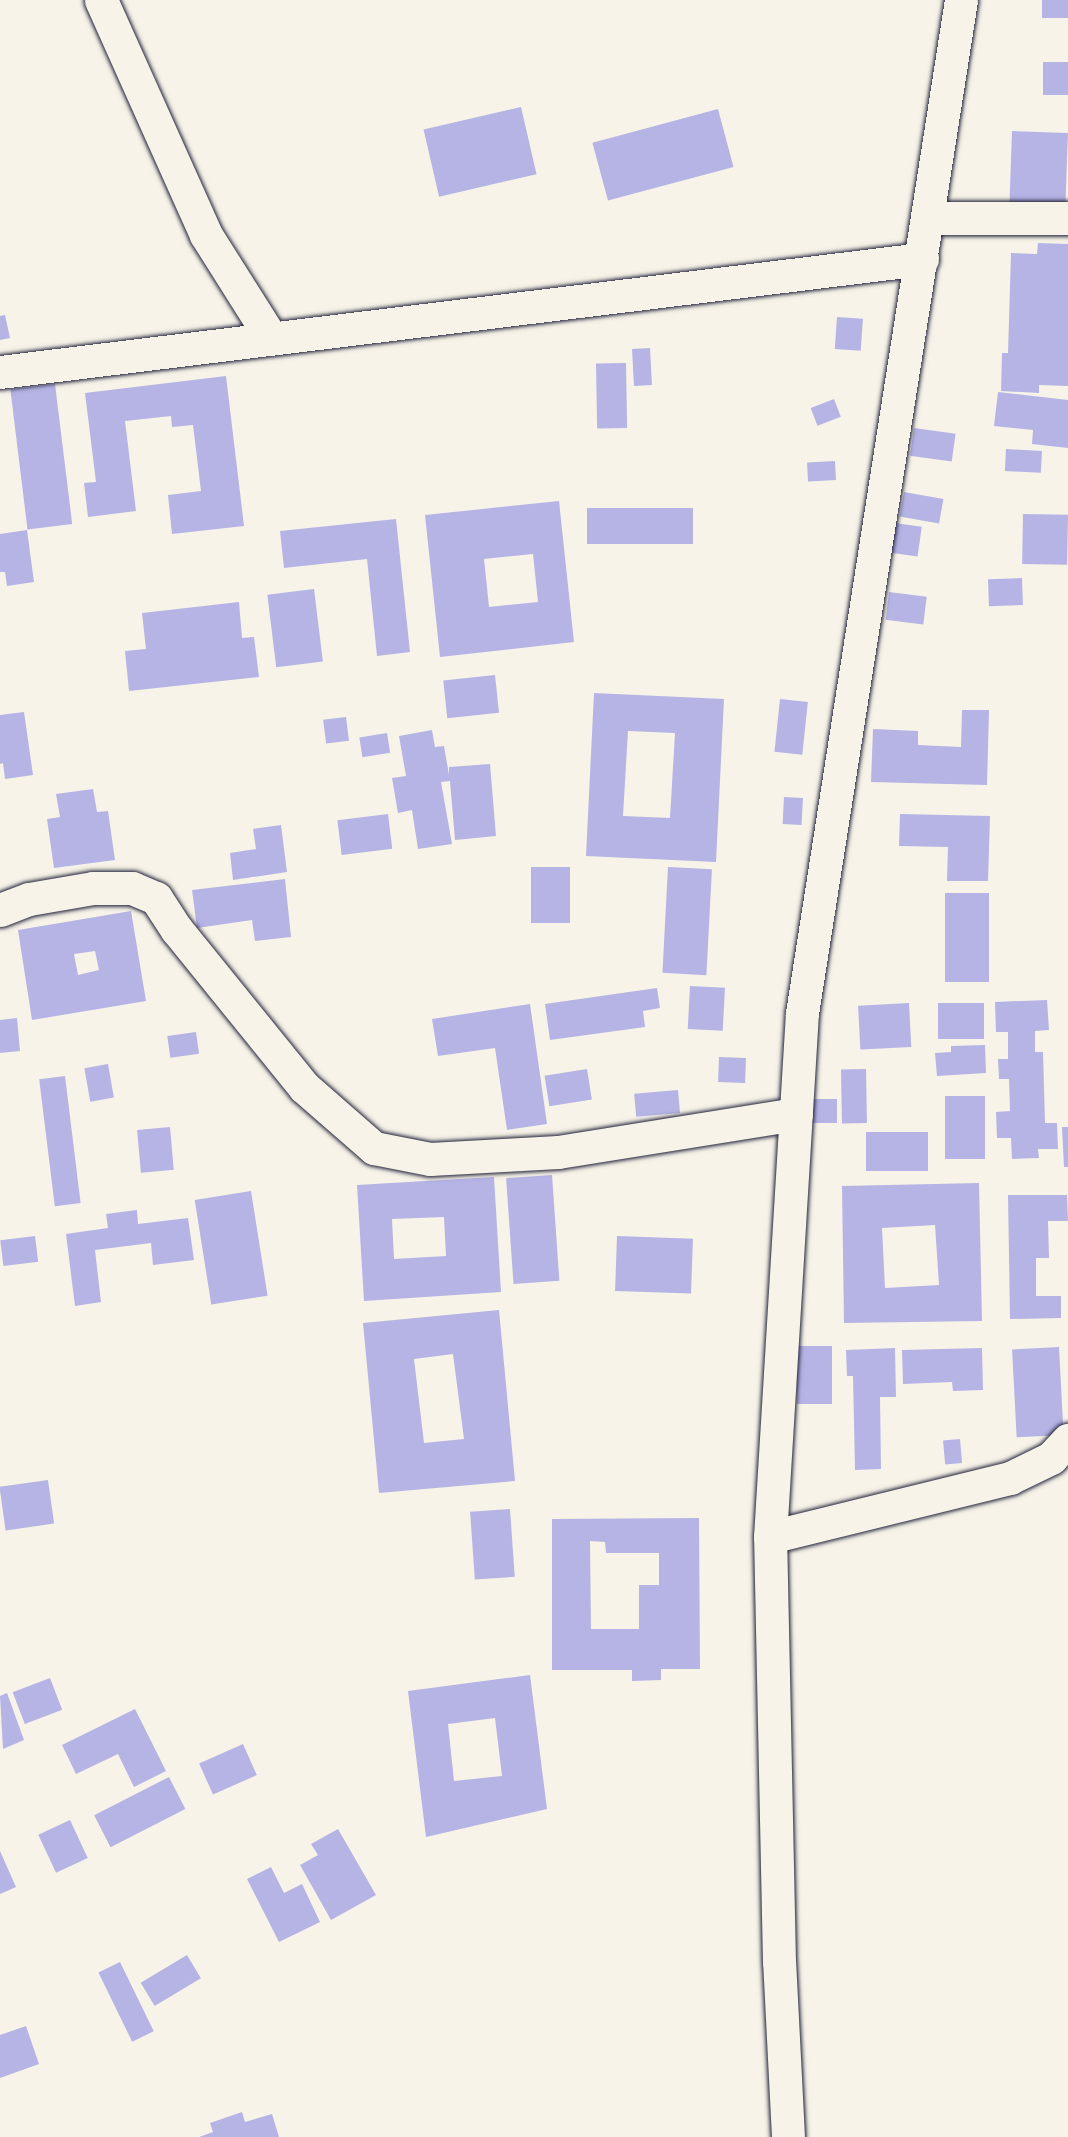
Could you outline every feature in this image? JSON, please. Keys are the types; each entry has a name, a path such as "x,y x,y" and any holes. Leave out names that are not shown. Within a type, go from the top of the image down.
{"street":[{"path":"101,0 206,236 271,338"},
{"path":"788,2137 778,1962 770,1537 802,1013 961,0"},
{"path":"928,218 1068,218"},
{"path":"0,372 922,259"},
{"path":"0,910 29,899 93,888 132,888 156,898 177,930 304,1087 374,1148 430,1159 558,1152 796,1114"},
{"path":"770,1537 1010,1478 1051,1458 1068,1440"}],"building":[{"path":"1042,0 1068,0 1068,18 1042,18"},
{"path":"1043,62 1068,62 1068,95 1043,95"},
{"path":"521,107 537,174 439,197 424,129"},
{"path":"718,109 734,167 608,201 592,143"},
{"path":"1012,131 1068,133 1065,210 1009,208"},
{"path":"1038,243 1068,244 1068,386 1039,385 1039,393 1001,391 1002,353 1008,353 1011,253 1037,254"},
{"path":"5,315 10,338 0,340 0,316"},
{"path":"837,317 863,319 861,351 835,349"},
{"path":"650,348 652,385 634,386 632,349"},
{"path":"626,363 627,428 597,429 596,364"},
{"path":"226,376 244,526 172,534 168,495 201,491 193,425 172,427 171,416 125,421 136,511 88,517 84,483 96,482 85,393"},
{"path":"55,384 72,524 28,529 10,389"},
{"path":"998,392 1068,400 1068,448 1032,444 1033,430 994,426"},
{"path":"834,399 841,417 817,426 811,408"},
{"path":"914,428 956,434 952,462 910,456"},
{"path":"1006,449 1042,451 1041,473 1005,471"},
{"path":"835,461 836,480 808,481 807,462"},
{"path":"904,492 943,499 939,524 900,517"},
{"path":"559,501 574,642 440,657 425,515","holes":["533,554 538,602 489,607 484,559"]},
{"path":"587,508 693,508 693,544 587,544"},
{"path":"1023,514 1068,515 1067,565 1022,564"},
{"path":"396,519 410,652 377,656 367,559 284,568 280,531"},
{"path":"895,523 922,527 918,556 891,553"},
{"path":"27,530 34,582 7,586 5,572 0,572 0,534"},
{"path":"1022,578 1023,605 989,606 988,579"},
{"path":"314,589 323,661 276,667 267,595"},
{"path":"889,592 927,597 923,624 886,620"},
{"path":"239,602 242,638 254,637 259,677 129,691 125,651 146,649 142,613"},
{"path":"495,675 499,713 447,718 443,680"},
{"path":"594,693 724,699 716,862 586,856","holes":["628,731 675,733 670,818 623,816"]},
{"path":"780,699 808,702 802,755 774,752"},
{"path":"962,710 989,710 987,785 871,782 873,729 918,731 918,745 961,747"},
{"path":"24,712 33,775 5,779 3,763 0,764 0,715"},
{"path":"346,717 349,741 326,744 323,720"},
{"path":"432,730 435,747 444,746 449,775 449,767 490,764 496,836 455,840 450,781 441,782 452,844 418,849 412,810 398,813 392,778 406,776 399,736"},
{"path":"387,733 390,753 362,757 359,737"},
{"path":"93,789 97,812 108,811 115,860 54,868 47,819 60,817 56,794"},
{"path":"784,797 803,798 802,825 783,824"},
{"path":"388,814 392,849 342,855 337,820"},
{"path":"900,814 990,816 988,881 947,881 948,847 899,846"},
{"path":"281,825 287,872 233,880 230,853 256,849 253,829"},
{"path":"531,867 570,867 570,923 531,923"},
{"path":"668,867 712,869 706,975 662,973"},
{"path":"285,879 291,937 255,941 252,920 197,928 192,890"},
{"path":"945,893 989,893 989,982 945,982"},
{"path":"131,911 146,1001 32,1020 18,930","holes":["95,951 99,970 78,975 74,954"]},
{"path":"690,986 725,988 723,1031 688,1029"},
{"path":"657,988 660,1008 643,1011 645,1027 550,1040 545,1004"},
{"path":"1047,1000 1049,1030 1035,1031 1035,1052 1043,1052 1045,1123 1057,1123 1058,1149 1038,1149 1039,1158 1012,1159 1011,1138 997,1138 996,1112 1010,1111 1009,1079 999,1079 998,1059 1008,1059 1008,1032 996,1032 995,1002"},
{"path":"909,1003 911,1047 860,1050 858,1006"},
{"path":"938,1003 984,1003 984,1039 938,1039"},
{"path":"530,1004 547,1124 507,1130 495,1048 438,1056 432,1019"},
{"path":"17,1018 20,1051 0,1053 0,1020"},
{"path":"196,1032 199,1054 170,1058 167,1036"},
{"path":"985,1045 986,1073 937,1076 935,1053 951,1052 951,1046"},
{"path":"719,1057 746,1058 745,1083 718,1082"},
{"path":"108,1064 114,1097 90,1102 84,1068"},
{"path":"587,1069 592,1100 549,1106 545,1076"},
{"path":"841,1069 866,1069 867,1123 842,1123"},
{"path":"65,1076 81,1203 55,1206 39,1079"},
{"path":"678,1090 680,1113 636,1117 634,1094"},
{"path":"945,1096 985,1096 985,1159 945,1159"},
{"path":"810,1099 837,1099 837,1123 810,1123"},
{"path":"170,1127 174,1170 141,1173 137,1130"},
{"path":"1062,1127 1068,1127 1068,1167 1064,1167"},
{"path":"866,1132 928,1132 928,1171 866,1171"},
{"path":"552,1175 559,1281 514,1284 506,1178"},
{"path":"494,1177 501,1292 364,1301 357,1185","holes":["444,1217 446,1256 394,1259 392,1219"]},
{"path":"979,1183 982,1321 844,1323 842,1186","holes":["935,1225 939,1285 885,1288 882,1228"]},
{"path":"251,1191 268,1296 211,1305 195,1200"},
{"path":"1008,1195 1067,1195 1068,1221 1048,1221 1049,1258 1036,1258 1036,1296 1061,1296 1061,1318 1010,1319"},
{"path":"137,1210 138,1224 188,1218 194,1260 153,1265 151,1243 95,1250 101,1302 75,1306 66,1234 108,1228 106,1214"},
{"path":"35,1236 38,1262 3,1266 0,1240"},
{"path":"617,1236 693,1239 691,1294 615,1291"},
{"path":"499,1310 515,1481 379,1493 363,1323","holes":["453,1354 464,1439 424,1443 414,1359"]},
{"path":"797,1346 832,1346 832,1404 797,1404"},
{"path":"1059,1347 1064,1435 1017,1437 1012,1349"},
{"path":"895,1348 896,1397 880,1397 881,1469 855,1470 853,1376 847,1376 846,1350"},
{"path":"982,1348 983,1390 953,1391 952,1382 903,1384 902,1350"},
{"path":"960,1439 962,1463 945,1464 943,1440"},
{"path":"48,1480 54,1524 6,1530 0,1487"},
{"path":"510,1509 515,1577 475,1580 470,1512"},
{"path":"699,1518 700,1669 661,1669 661,1680 632,1681 632,1670 552,1670 552,1519","holes":["590,1541 605,1542 606,1553 659,1553 659,1585 639,1585 639,1629 591,1629"]},
{"path":"530,1675 547,1809 426,1837 408,1691","holes":["495,1718 502,1776 454,1781 448,1724"]},
{"path":"50,1678 62,1710 25,1724 13,1692"},
{"path":"7,1693 24,1740 3,1749 0,1696"},
{"path":"135,1709 166,1771 134,1787 118,1754 76,1774 62,1745"},
{"path":"243,1744 257,1775 213,1795 199,1764"},
{"path":"169,1777 185,1809 110,1847 94,1815"},
{"path":"70,1820 88,1858 56,1873 38,1835"},
{"path":"338,1829 376,1895 331,1920 300,1865 318,1855 311,1844"},
{"path":"0,1851 16,1887 0,1894"},
{"path":"271,1867 284,1893 302,1884 320,1922 279,1942 247,1879"},
{"path":"187,1955 201,1978 155,2006 141,1983"},
{"path":"120,1962 154,2031 132,2042 98,1973"},
{"path":"26,2026 39,2064 0,2078 0,2035"},
{"path":"242,2112 245,2122 272,2114 279,2137 199,2137 213,2132 210,2123"}]}
